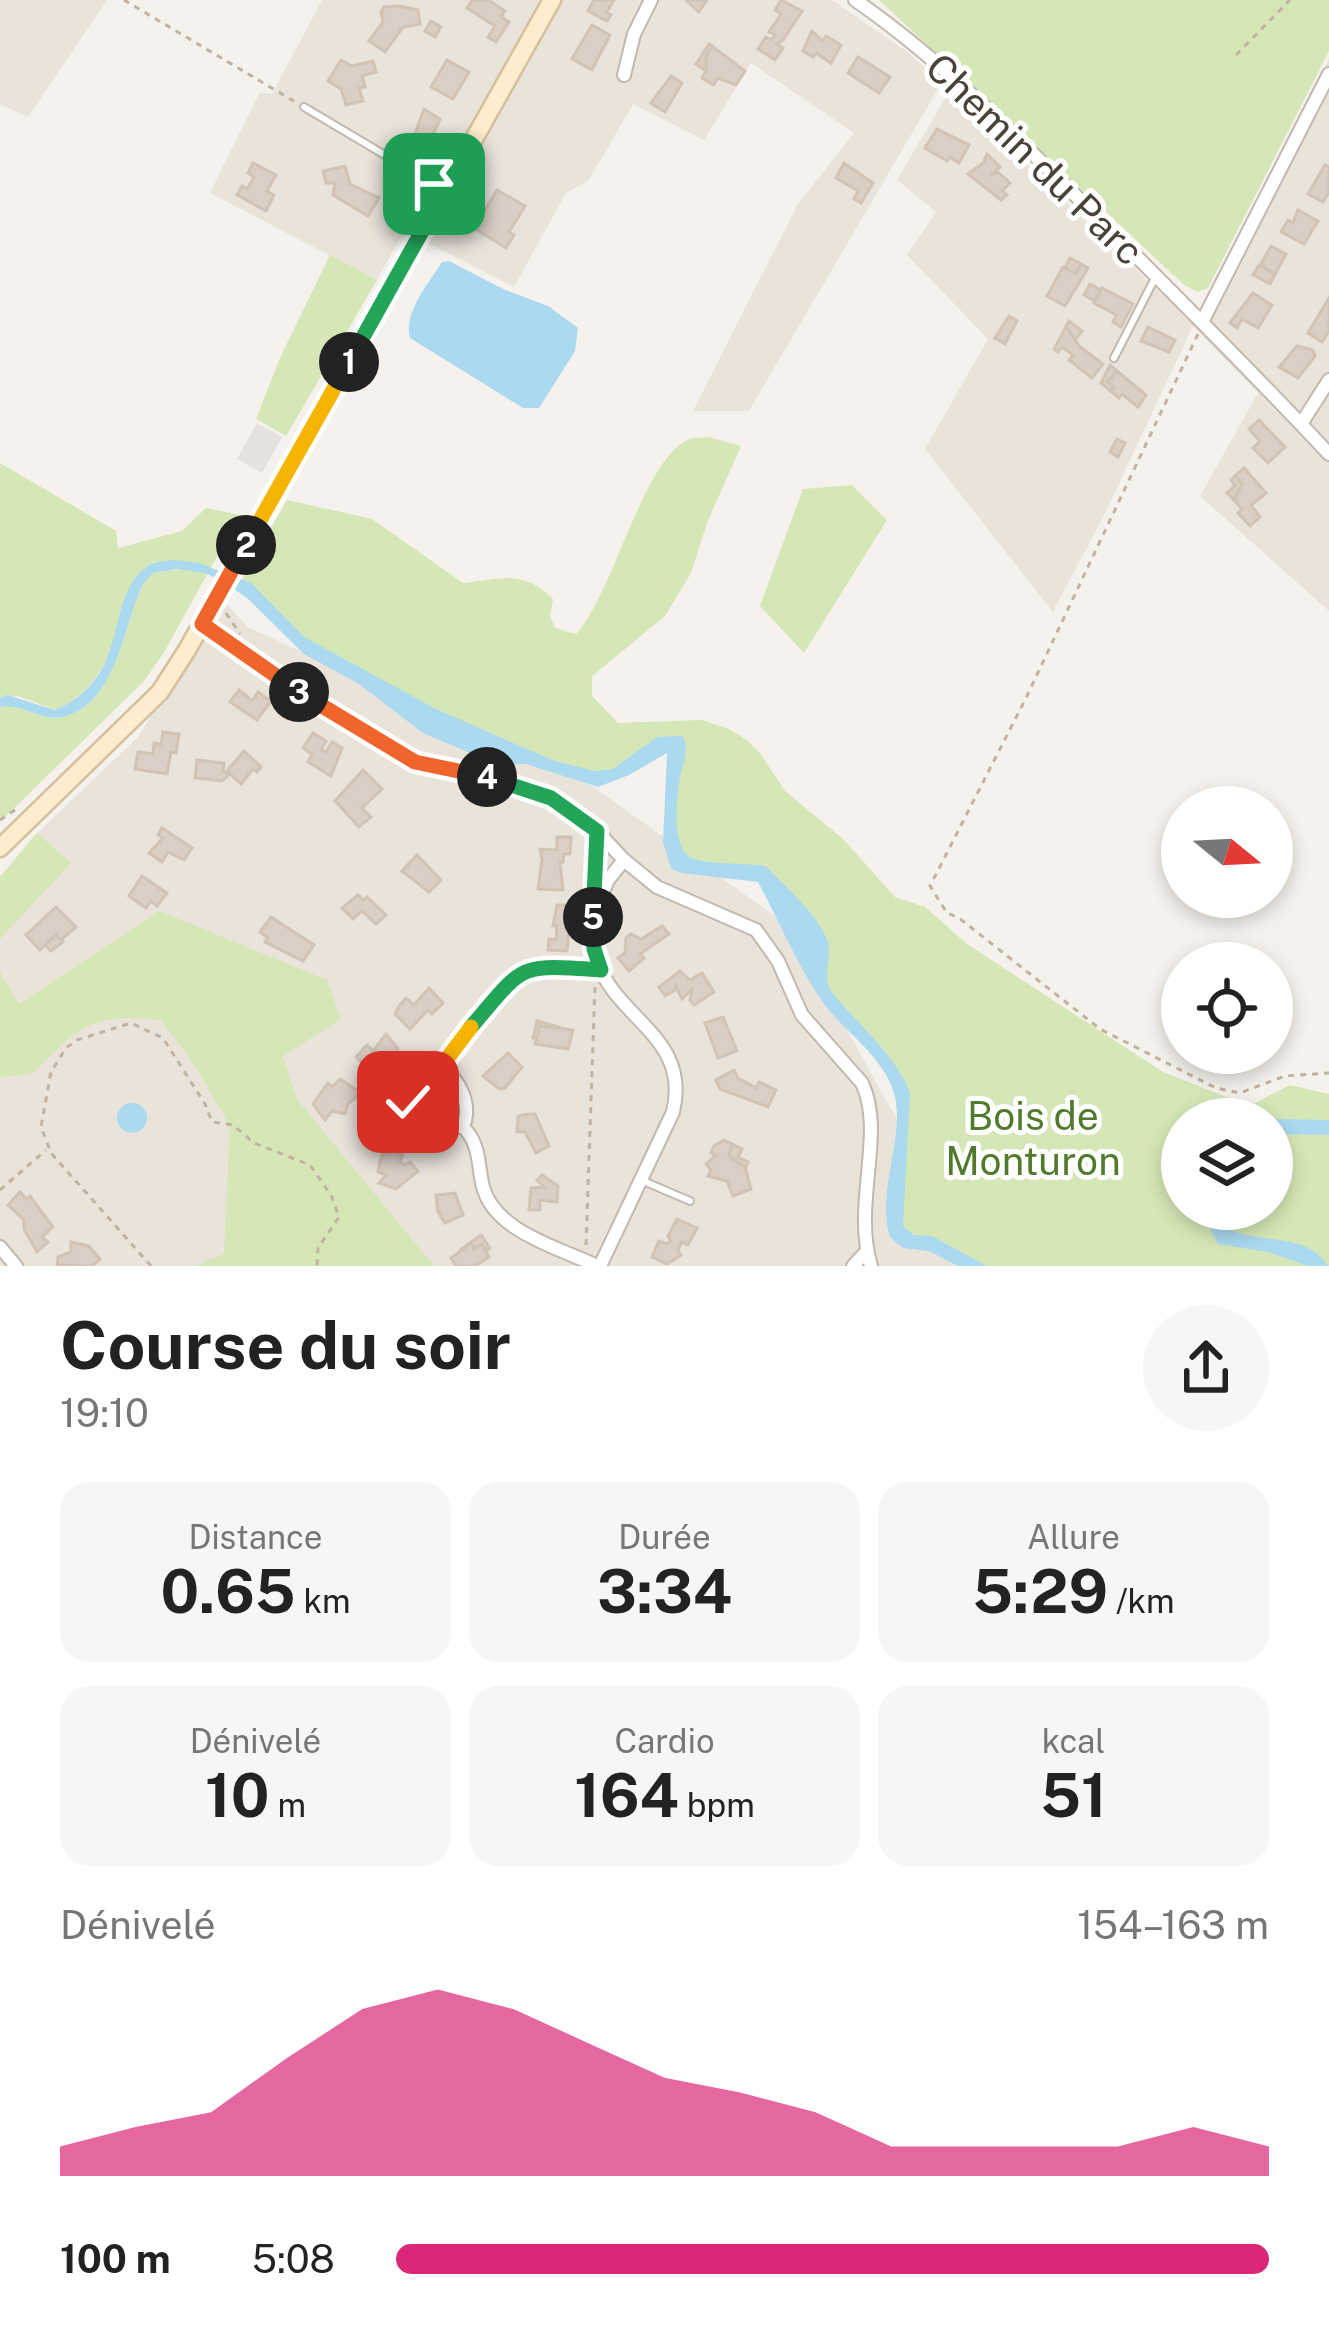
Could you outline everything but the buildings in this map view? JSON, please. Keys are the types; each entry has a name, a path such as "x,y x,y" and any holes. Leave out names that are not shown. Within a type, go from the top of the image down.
{"main road":[{"path":"0,848 160,692 219,603 235,564 552,0"}],"street":[{"path":"624,75 634,34 651,0"},
{"name":"Chemin du Parc","path":"855,0 957,82 1204,321 1329,454"},
{"path":"1204,321 1329,74"},
{"path":"1186,305 1216,290"},
{"path":"1301,424 1329,380"},
{"path":"202,624 304,696 415,762 535,790 579,815 657,886 756,931 778,961 802,1015 862,1084 872,1120 862,1210 869,1259 853,1266"},
{"path":"462,1126 478,1148 483,1186 496,1212 520,1230 593,1264 673,1112 676,1076 668,1053 601,970 594,949 597,831"},
{"path":"593,916 608,880 624,860"},
{"path":"440,1068 451,1075 464,1097 468,1110 462,1126 433,1126 408,1105 415,1089 440,1068"},
{"path":"0,1247 16,1266"}],"lane":[{"path":"304,107 445,190"},
{"name":"Chemin du Parc","path":"1114,358 1156,276"},
{"path":"641,1180 690,1202"}],"path":[{"path":"124,0 304,107"},
{"path":"1236,56 1290,0"},
{"path":"1204,321 1026,698 930,886 947,913 1100,1029 1216,1088 1240,1093 1286,1076 1329,1073"},
{"path":"219,603 241,632 236,647"},
{"path":"0,820 21,806"},
{"path":"440,1068 484,1011 524,970 541,966 601,970 594,988 593,1264"},
{"path":"151,1266 48,1149 41,1126 51,1072 66,1048 76,1040 130,1022 163,1038 212,1122 233,1125 254,1143 310,1165 331,1195 339,1217 319,1247 317,1266"},
{"path":"0,1190 48,1149"}],"shaded area":[{"path":"0,0 107,0 28,117 0,104"},
{"path":"322,0 832,0 942,82 749,411 693,411 798,204 854,133 751,63 704,140 633,104 589,180 566,193 514,287 404,231 377,280 210,193 260,92 272,94"},
{"path":"1329,59 1329,611 1200,496 1258,393 1193,326 1053,612 925,449 988,339 907,255 936,212 897,180 950,90 1193,324"},
{"path":"257,423 282,437 262,473 237,459"},
{"path":"223,600 248,627 592,786 789,926 986,1266 0,1266 0,877 37,833 138,737"}],"green space":[{"path":"879,0 1329,0 1329,51 1208,288 1197,292"},
{"path":"330,255 377,280 286,436 256,419"},
{"name":"Bois de Monturon","path":"706,437 741,446 691,573 665,616 592,676 592,696 618,723 702,720 729,729 760,753 785,791 843,839 895,897 925,907 967,944 1161,1074 1229,1098 1161,1098 1161,1230 1293,1230 1293,1098 1265,1098 1290,1085 1329,1094 1329,1266 972,1266 897,1236 904,1094 830,997 754,873 673,864 678,742 600,784 458,733 312,650 239,584 287,500 372,519 463,583 511,578 532,583 553,599 550,616 555,628 576,634 603,589 657,473 689,439"},
{"path":"0,463 116,531 118,548 182,531 206,508 240,515 143,682 0,822 0,707 55,718 81,709 107,680 143,584 153,573 179,569 154,562 134,581 108,656 88,688 73,700 55,710 18,696 0,698"},
{"path":"852,485 887,520 804,653 760,606 803,489"},
{"path":"37,833 71,863 0,939 0,877"},
{"path":"159,911 327,980 341,1019 283,1056 297,1099 434,1266 195,1266 224,1254 230,1126 194,1064 161,1020 102,1021 75,1034 32,1074 0,1077 0,972 19,1004"}],"water":[{"path":"449,261 548,306 578,328 575,351 539,408 523,408 410,338 410,319 418,299 442,262"},
{"path":"199,563 251,583 304,637 436,709 552,760 593,771 613,769 657,737 683,736 686,750 676,818 684,850 705,861 766,866 815,918 828,944 831,991 886,1053 910,1093 903,1226 987,1266 958,1266 929,1251 903,1248 890,1237 886,1200 897,1107 888,1078 824,1004 758,882 671,868 663,842 667,753 598,787 526,764 496,764 423,733 359,684 304,654 226,583 205,573 177,569 153,573 143,584 107,680 81,709 55,718 0,707 0,698 7,695 55,710 80,696 107,658 134,580 151,564"},
{"path":"132,1103 143,1107 147,1118 143,1129 132,1133 121,1129 117,1118 121,1107"},
{"path":"1293,1119 1329,1120 1329,1135 1293,1134"},
{"path":"1211,1230 1232,1230 1305,1246 1328,1266 1308,1266 1268,1252 1218,1244"}],"route":[{"path":"408,1102 524,970 541,966 601,970 593,937 597,831 535,790 415,762 304,696 202,624 445,190 434,184"}]}
